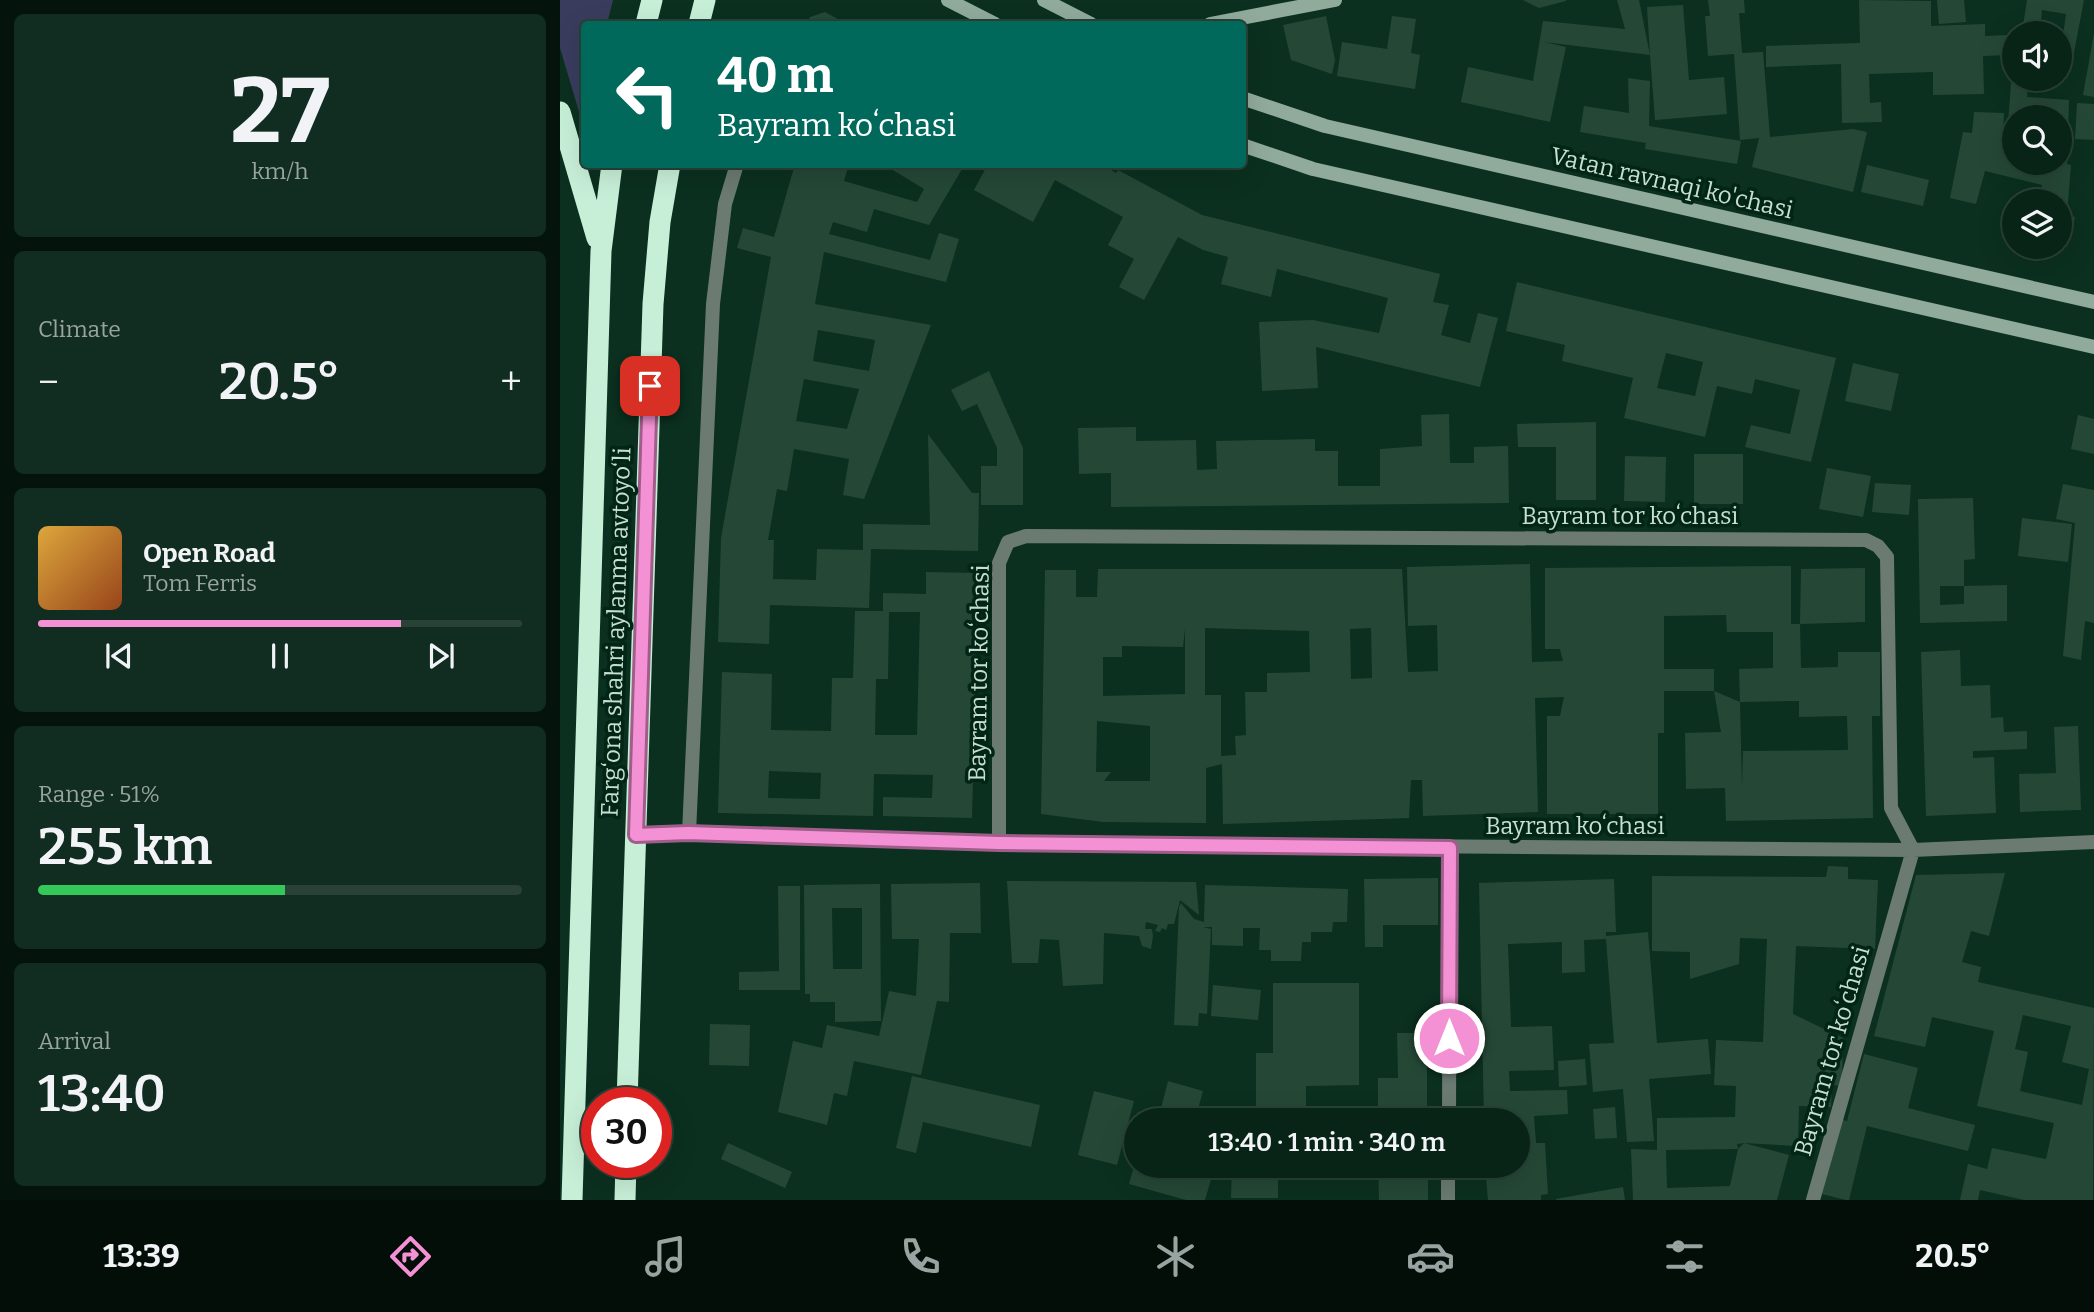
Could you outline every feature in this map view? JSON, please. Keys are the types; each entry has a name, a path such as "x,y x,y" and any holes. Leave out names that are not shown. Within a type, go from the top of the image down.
{"highway":[{"path":"647,21 652,0"},
{"path":"700,21 705,0"},
{"path":"560,112 601,251"},
{"name":"Farg‘ona shahri aylanma avtoyo‘li","path":"572,1200 569,1035 601,251 611,168"},
{"name":"Farg‘ona shahri aylanma avtoyo‘li","path":"628,1087 653,304 660,222 669,168"},
{"path":"625,1200 626,1178"}],"main road":[{"path":"948,0 989,21"},
{"path":"1044,0 1085,21"},
{"path":"1226,21 1335,0"},
{"name":"Vatan ravnaqi ko'chasi","path":"1246,99 1325,126 2094,302"},
{"path":"1246,146 1313,169 2094,348"}],"street":[{"path":"688,833 713,304 725,204 736,168"},
{"name":"Bayram tor koʻchasi","path":"999,843 999,563 1008,542 1026,536 1866,540 1878,546 1887,557 1891,808 1913,850 1813,1200"},
{"name":"Bayram koʻchasi","path":"636,835 688,833 999,843 1450,848 1913,850 2094,842"},
{"path":"1449,1108 1450,848"},
{"path":"1448,1178 1448,1200"}],"shaded area":[{"path":"560,0 613,0 608,21 581,21 581,116 560,48"}],"building":[{"path":"1523,0 1566,0 1566,1 1539,8"},
{"path":"1617,0 1639,0 1650,55 1544,42 1566,47 1550,122 1461,102 1468,67 1533,81 1543,21 1625,29"},
{"path":"1708,0 1744,0 1745,13 1739,13 1742,53 1763,52 1770,137 1853,129 1867,132 1853,192 1752,167 1759,138 1740,140 1734,54 1708,56 1705,16 1710,16"},
{"path":"1859,0 1931,1 1931,26 1985,24 1985,36 2002,35 2002,55 1983,56 1984,94 1933,95 1933,72 1869,74 1870,103 1881,102 1882,122 1842,123 1841,64 1766,67 1766,46 1860,43"},
{"path":"1937,0 1964,0 1966,22 1939,24"},
{"path":"2027,0 2084,0 2073,58 2072,21 2065,21 2066,14 2042,10 2041,21 2024,21"},
{"path":"1683,5 1689,80 1724,77 1727,114 1655,120 1647,7"},
{"path":"825,12 842,21 808,21 810,17"},
{"path":"1326,16 1335,60 1332,74 1291,60 1283,25"},
{"path":"1392,16 1416,19 1411,53 1420,55 1415,89 1337,76 1342,42 1387,49"},
{"path":"2094,33 2094,97 2083,95"},
{"path":"1628,78 1650,81 1649,126 1741,141 1737,164 1645,149 1646,143 1580,132 1584,106 1629,113"},
{"path":"2010,91 2028,91 2027,97 2069,100 2069,105 2009,105"},
{"path":"2077,103 2094,104 2094,140 2075,139"},
{"path":"1974,112 2002,113 2002,175 2070,175 2069,189 2041,189 2042,185 1985,171 1976,204 1950,198 1963,132 1972,133"},
{"path":"1867,165 1929,180 1923,206 1861,192"},
{"path":"794,168 848,168 844,181 917,202 924,189 890,168 963,168 929,225 874,209 867,232 833,222 829,234 930,260 939,233 959,239 946,282 824,252 815,304 931,325 864,499 843,495 849,459 794,449 787,491 777,489 768,540 774,540 773,579 816,580 817,549 863,550 863,524 930,525 928,434 972,493 979,493 978,551 871,549 869,608 770,605 769,644 718,642 721,538 771,257 737,248 743,228 774,237","holes":["818,330 875,340 869,371 813,361","804,379 859,389 847,429 796,421"]},
{"path":"986,168 1108,168 1116,173 1118,170 1202,215 1440,274 1433,302 1449,305 1441,335 1470,343 1478,313 1498,318 1480,387 1316,347 1318,388 1262,391 1259,322 1313,320 1379,333 1388,298 1277,269 1271,297 1221,284 1228,257 1203,250 1178,237 1144,300 1119,287 1134,259 1108,245 1123,217 1055,180 1033,222 974,190"},
{"path":"1517,282 1836,358 1811,462 1745,447 1751,425 1790,434 1800,390 1755,379 1752,394 1717,386 1705,437 1624,418 1633,378 1562,361 1565,345 1506,331","holes":["1666,353 1703,362 1695,396 1657,388"]},
{"path":"1853,363 1899,374 1891,411 1845,401"},
{"path":"989,371 1023,448 1023,505 981,505 981,466 997,466 997,448 977,404 962,411 951,390"},
{"path":"1449,414 1450,463 1474,463 1474,447 1508,446 1509,503 1111,507 1111,473 1079,474 1078,428 1136,427 1136,441 1196,440 1197,470 1217,469 1216,441 1315,439 1315,451 1338,451 1338,486 1380,486 1380,449 1422,446 1421,415"},
{"path":"2078,415 2094,419 2094,454 2071,449"},
{"path":"1596,422 1596,500 1556,500 1556,447 1518,447 1517,424"},
{"path":"1694,454 1743,454 1743,504 1694,504"},
{"path":"1625,456 1666,457 1665,502 1624,501"},
{"path":"1827,468 1871,476 1863,517 1819,509"},
{"path":"1875,483 1911,485 1909,515 1872,512"},
{"path":"2063,484 2094,490 2094,623 2085,621 2081,660 2063,656 2075,523 2056,519"},
{"path":"1973,498 1975,559 1964,560 1964,586 2007,585 2007,621 1920,623 1918,499","holes":["1940,586 1964,586 1964,604 1940,605"]},
{"path":"2022,518 2072,524 2068,562 2018,556"},
{"path":"1530,564 1532,662 1563,661 1560,649 1545,649 1545,568 1791,566 1791,624 1800,624 1801,668 1838,667 1838,652 1880,652 1880,716 1872,716 1873,818 1726,821 1725,788 1686,789 1685,733 1721,732 1714,691 1664,691 1664,733 1658,733 1658,814 1547,814 1547,716 1560,716 1564,697 1535,698 1538,812 1423,816 1422,780 1411,780 1409,818 1223,824 1222,764 1206,768 1206,823 1103,822 1041,814 1045,570 1076,570 1076,597 1097,597 1098,569 1402,569 1408,672 1438,671 1437,625 1408,626 1407,567","holes":["1726,615 1727,632 1773,632 1773,668 1739,669 1740,702 1714,691 1714,669 1664,669 1664,616","1205,628 1309,631 1310,672 1267,673 1267,692 1245,692 1246,735 1235,736 1236,755 1221,756 1221,695 1205,695","1371,628 1372,678 1351,679 1350,629","1185,629 1185,694 1103,696 1103,657 1122,657 1122,646 1183,647","1799,701 1799,717 1847,716 1848,750 1743,751 1742,787 1740,702","1097,721 1150,726 1150,781 1104,781 1111,772 1096,772"]},
{"path":"1865,568 1865,622 1800,624 1801,569"},
{"path":"926,572 978,573 972,818 883,816 883,797 932,798 933,775 874,774 873,816 718,813 722,672 772,674 771,730 831,731 832,678 853,678 855,611 883,611 883,593 926,594","holes":["889,612 920,612 917,735 875,735 876,679 888,679","769,771 821,773 820,799 768,798"]},
{"path":"1960,650 1961,686 1990,685 1991,718 2003,717 2004,732 2027,731 2027,749 1973,751 1973,758 1994,757 1996,813 1926,816 1921,652"},
{"path":"2078,726 2081,810 2020,812 2019,774 2056,773 2054,727"},
{"path":"1828,866 1848,867 1848,879 1878,880 1875,949 1796,946 1793,1014 1843,1038 1842,1086 1832,1085 1831,1107 1799,1106 1798,1146 1744,1143 1789,1155 1777,1200 1633,1200 1631,1149 1657,1150 1657,1118 1735,1117 1736,1086 1714,1085 1716,1040 1763,1042 1767,939 1740,938 1739,964 1690,979 1690,952 1652,951 1652,876 1826,877","holes":["1738,1149 1730,1186 1667,1188 1666,1150"]},
{"path":"2005,873 1989,936 1971,931 1962,962 1981,967 1978,982 2094,1008 2093,1200 2024,1200 1980,1190 1978,1200 1960,1200 1968,1164 1987,1169 1992,1148 2046,1159 2054,1123 1977,1106 1994,1031 1932,1017 1925,1047 1874,1036 1916,875","holes":["2023,1015 2071,1026 2062,1062 2089,1069 2082,1105 2020,1091 2028,1052 2015,1049"]},
{"path":"1438,878 1438,925 1383,925 1383,947 1365,947 1364,879"},
{"path":"1614,879 1616,932 1606,932 1606,936 1648,932 1657,1043 1708,1039 1711,1074 1649,1079 1654,1141 1627,1142 1623,1089 1593,1092 1589,1044 1614,1043 1606,939 1584,940 1585,972 1562,973 1562,942 1508,944 1511,1027 1552,1026 1554,1070 1509,1071 1510,1091 1567,1090 1568,1114 1534,1116 1536,1143 1545,1143 1548,1194 1541,1195 1541,1200 1488,1200 1486,1178 1530,1178 1530,1108 1484,1108 1479,883"},
{"path":"1007,881 1196,882 1199,915 1180,900 1174,924 1168,924 1166,930 1162,928 1160,932 1155,931 1158,925 1146,922 1145,929 1152,929 1151,949 1142,946 1139,936 1104,933 1103,984 1063,986 1059,940 1040,939 1038,963 1012,963"},
{"path":"980,883 981,933 950,933 949,1002 937,1001 921,1075 854,1061 847,1096 834,1093 827,1125 778,1112 793,1041 822,1048 827,1025 879,1036 889,991 916,996 919,939 892,939 891,884"},
{"path":"880,884 881,1021 835,1022 835,1002 810,1002 810,994 805,994 804,885","holes":["832,908 862,908 862,969 833,969"]},
{"path":"1205,885 1348,889 1347,922 1333,922 1332,932 1311,932 1311,942 1302,942 1301,961 1271,961 1271,950 1259,950 1260,928 1243,928 1243,946 1212,945 1212,927 1203,927 1211,929 1207,1014 1199,1013 1198,1026 1174,1025 1179,907 1181,903 1194,919 1204,922"},
{"path":"778,886 800,886 800,990 739,990 739,972 779,971"},
{"path":"1273,983 1359,983 1359,1085 1306,1086 1306,1108 1256,1108 1256,1053 1273,1053"},
{"path":"1213,985 1261,990 1258,1020 1211,1016"},
{"path":"710,1024 750,1025 749,1066 709,1065"},
{"path":"1397,1033 1427,1033 1427,1108 1378,1108 1378,1078 1398,1078"},
{"path":"1864,1054 1918,1068 1908,1108 1975,1125 1968,1151 1867,1126 1849,1200 1846,1200 1822,1194 1840,1119 1847,1121"},
{"path":"1585,1059 1587,1085 1559,1087 1558,1061"},
{"path":"912,1076 1040,1105 1031,1147 923,1122 916,1153 896,1148"},
{"path":"1168,1081 1203,1091 1198,1108 1161,1108"},
{"path":"1094,1091 1134,1101 1132,1108 1124,1108 1124,1139 1117,1165 1078,1155"},
{"path":"1615,1107 1617,1138 1595,1139 1593,1109"},
{"path":"728,1143 792,1172 785,1188 721,1159"},
{"path":"1131,1178 1211,1178 1205,1200 1186,1200 1129,1184"},
{"path":"1232,1178 1278,1178 1278,1198 1231,1198"},
{"path":"1378,1178 1428,1178 1428,1200 1379,1200"},
{"path":"1623,1187 1625,1200 1556,1200 1556,1199"}],"route":[{"path":"650,386 636,835 688,833 999,843 1450,848 1449,1038"}]}
